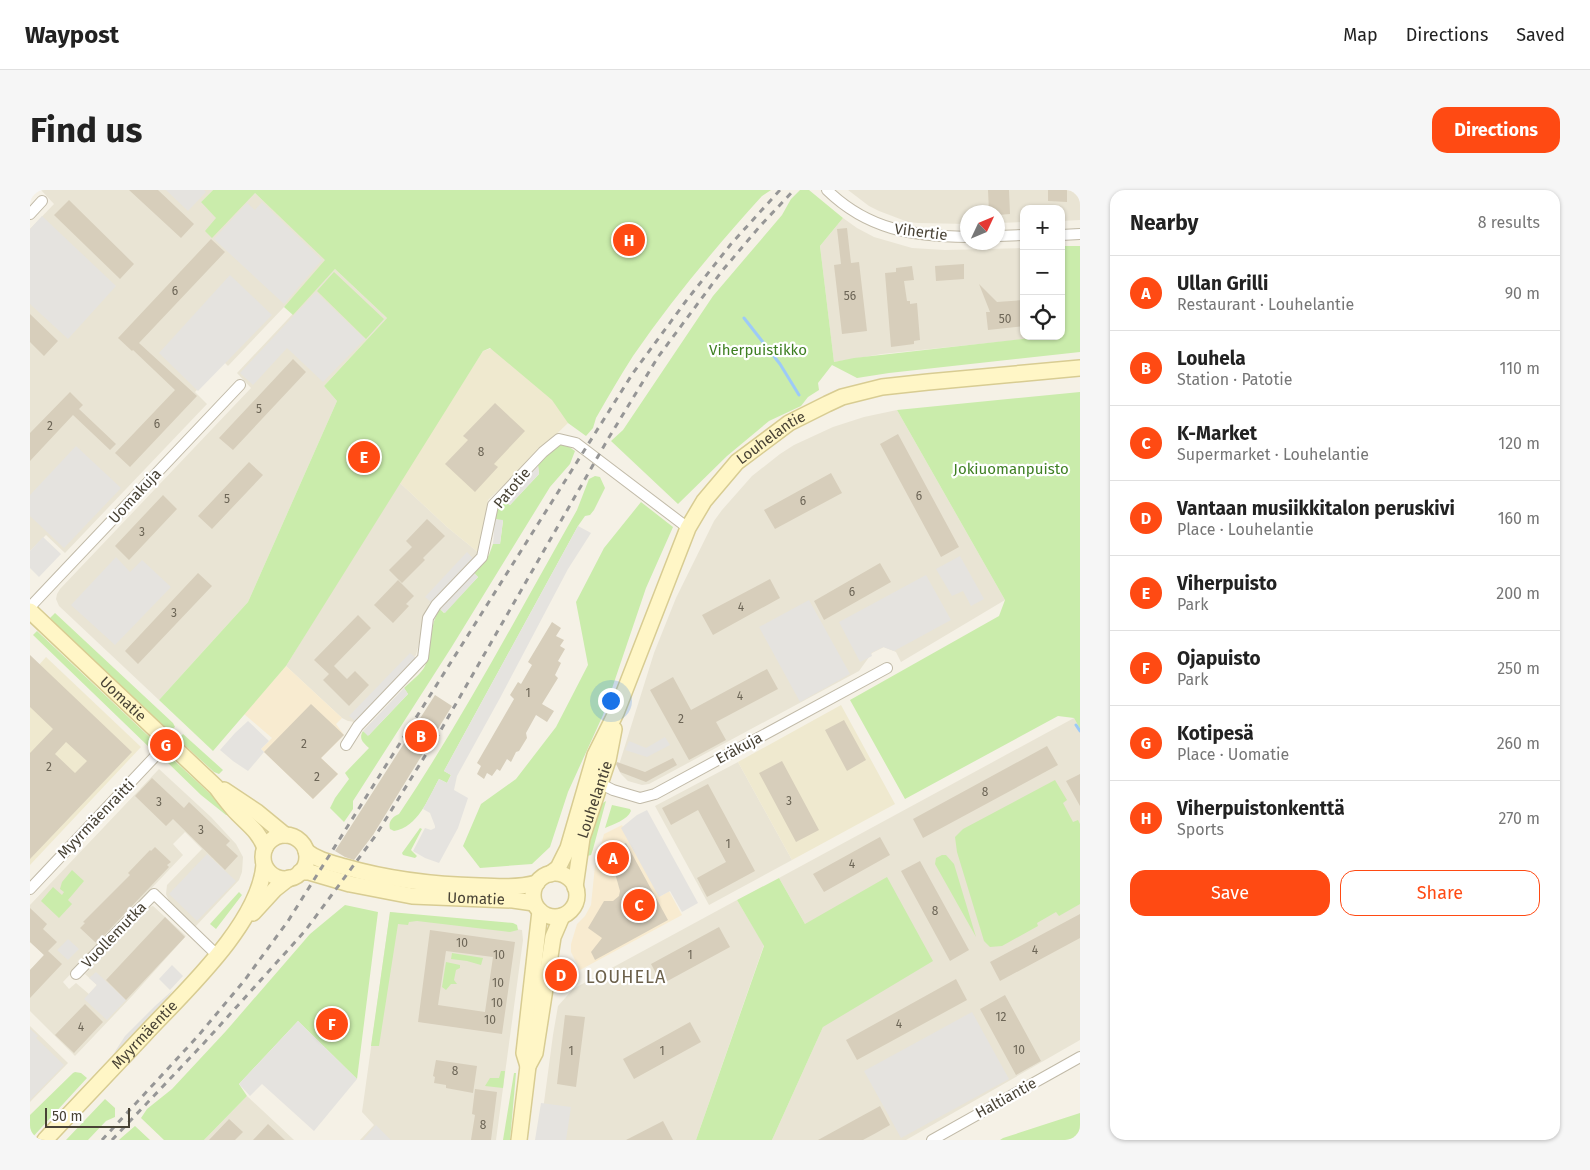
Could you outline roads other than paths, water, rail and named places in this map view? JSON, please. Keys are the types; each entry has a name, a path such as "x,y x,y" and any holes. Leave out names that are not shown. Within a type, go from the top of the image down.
{"main road":[{"name":"Louhelantie","path":"575,887 582,838 590,809 595,755 616,713 688,528 704,501 737,462 789,423 842,397 882,388 928,382 1080,368"},
{"name":"Uomatie","path":"30,611 216,787 238,814 260,836 265,848"},
{"name":"Louhelantie","path":"550,874 558,868 568,848 594,781"},
{"name":"Uomatie","path":"216,787 226,791 251,808 284,835"},
{"path":"284,835 298,839 306,851 306,862 294,875 281,878 274,876 268,870 264,865 263,859 265,848 274,838 284,835"},
{"name":"Uomatie","path":"306,851 317,859 389,879 443,885 514,887 537,883"},
{"name":"Myyrmäentie","path":"241,925 260,889 264,865"},
{"name":"Uomatie","path":"294,875 309,872 350,884 412,896 513,900 537,907"},
{"path":"528,1066 524,1053 539,936 537,907 533,894 537,883 550,874 565,876 575,887 577,896 575,903 568,913 562,916 549,916 537,907"},
{"name":"Myyrmäentie","path":"44,1140 192,984 241,925 275,889 294,875"},
{"path":"519,1140 528,1066 535,1052 553,937 562,916"}],"street":[{"name":"Vihertie","path":"827,190 864,218 887,228 917,234 960,237"},
{"path":"30,214 42,201"},
{"path":"1065,234 1080,234"},
{"path":"1005,236 1020,235"},
{"name":"Uomakuja","path":"30,607 240,385"},
{"name":"Patotie","path":"346,745 358,726 424,658 428,618 436,605 482,557 493,505 543,452 560,439 576,443 688,528"},
{"name":"Eräkuja","path":"594,781 613,790 640,798 655,794 886,668"},
{"name":"Myyrmäenraitti","path":"30,889 162,749"},
{"name":"Vuollemutka","path":"76,974 154,894 217,955"},
{"name":"Haltiantie","path":"932,1140 1080,1057"}],"waterway":[{"path":"744,318 780,364 799,395"},
{"path":"1076,725 1080,731"}],"railway":[{"path":"102,1140 198,1036 244,981 288,921 633,373 731,244 780,190"},
{"path":"112,1140 204,1043 305,931 376,835 438,735 608,439 658,357 722,271 794,190"}],"place":[{"name":"Viherpuistonkenttä","path":"629,240"},
{"name":"Viherpuisto","path":"364,457"},
{"name":"Louhela","path":"421,736"},
{"name":"Kotipesä","path":"166,745"},
{"name":"Ullan Grilli","path":"613,858"},
{"name":"K-Market","path":"639,905"},
{"name":"Vantaan musiikkitalon peruskivi","path":"561,975"},
{"name":"Ojapuisto","path":"332,1024"}],"district":[{"name":"LOUHELA","path":"626,977"}],"park label":[{"name":"Viherpuistikko","path":"758,350"},
{"name":"Jokiuomanpuisto","path":"1011,469"}]}
